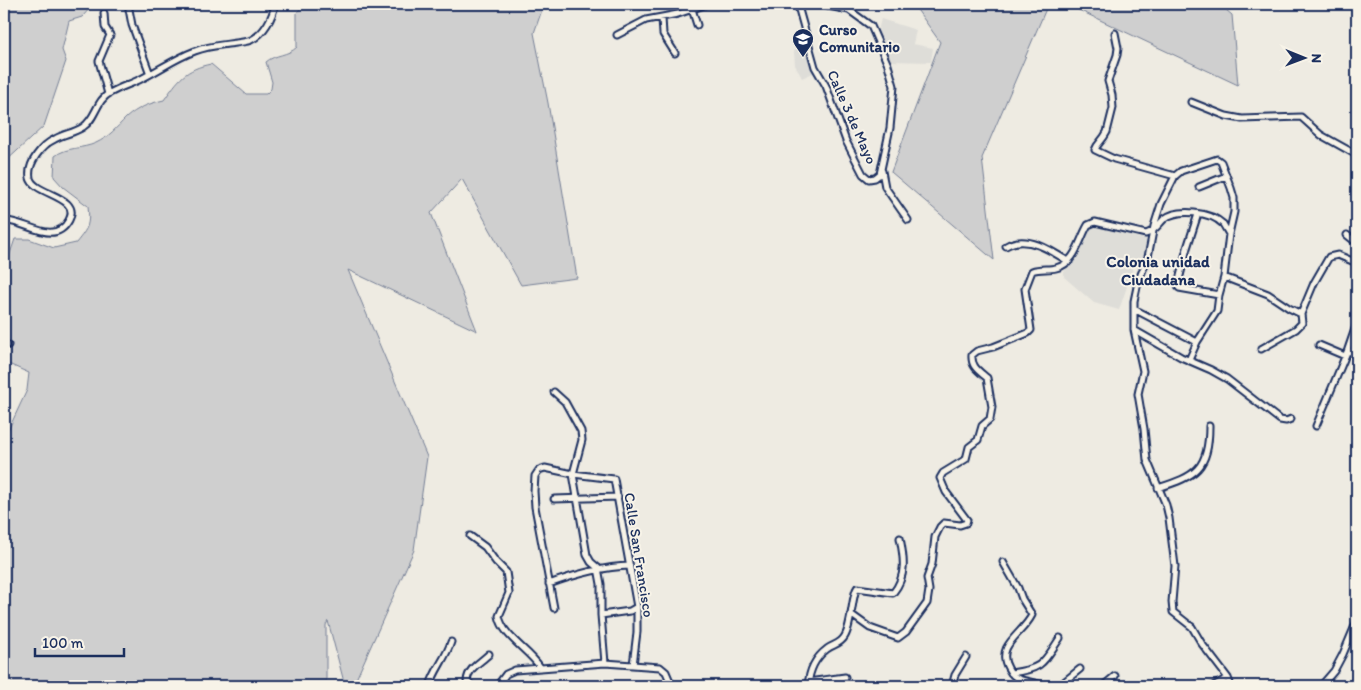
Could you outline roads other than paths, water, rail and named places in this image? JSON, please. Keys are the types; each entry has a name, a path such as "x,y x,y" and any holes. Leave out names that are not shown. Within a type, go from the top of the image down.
{"street":[{"path":"128,4 132,25 150,74"},
{"path":"4,221 13,220 40,232 51,232 61,229 68,223 71,216 70,210 56,195 38,189 33,185 30,178 30,167 36,156 52,139 88,124 99,103 108,94 194,51 250,40 262,31 270,20 275,4"},
{"path":"616,35 646,20 662,18 707,4"},
{"path":"796,5 817,4 850,10 870,26 888,65 894,86 890,128 882,168 885,187 908,220"},
{"path":"850,10 857,4"},
{"name":"Calle 3 de Mayo","path":"796,5 815,67 826,86 846,141 863,174 869,179 875,178 880,174 882,168"},
{"path":"692,9 697,25"},
{"path":"104,13 104,27 110,35 99,61 108,94"},
{"path":"662,18 663,34 675,53"},
{"path":"1115,33 1118,48 1117,55 1108,81 1112,95 1112,108 1107,132 1095,150 1114,158 1175,176"},
{"path":"1191,102 1226,116 1242,119 1302,117 1321,135 1357,155"},
{"path":"1189,360 1217,311 1236,199 1221,162 1217,159 1181,171 1175,176 1161,204 1148,258 1138,282 1134,309 1134,330 1143,371 1138,394 1147,460 1166,505 1169,518 1175,566 1173,612 1192,627 1202,644 1228,678 1231,686"},
{"path":"1199,187 1226,176"},
{"path":"852,615 870,628 898,638 906,632 927,603 930,590 927,578 932,564 935,537 944,523 960,525 966,523 967,520 946,492 940,478 943,473 966,460 969,447 978,440 982,426 990,419 992,407 987,378 978,372 972,363 972,355 977,351 993,347 1028,333 1031,330 1024,296 1030,274 1035,270 1056,268 1069,262 1088,225 1095,222 1146,234 1153,231 1165,219 1183,212 1214,218 1222,223 1229,234"},
{"path":"1198,214 1187,248 1178,284 1179,288 1219,295"},
{"path":"1347,235 1357,243"},
{"path":"1006,246 1013,242 1026,241 1057,254 1069,262"},
{"path":"1261,349 1296,329 1302,323 1302,314 1314,283 1328,257 1338,255 1357,264"},
{"path":"1224,277 1268,294 1302,314"},
{"path":"1134,309 1198,342"},
{"path":"1316,426 1357,323"},
{"path":"1134,330 1211,370 1280,420 1286,422 1291,419"},
{"path":"1319,345 1346,354 1357,351"},
{"path":"554,392 564,402 581,431 582,440 573,474 587,555 590,562 598,568 601,584 601,615 605,663"},
{"path":"1158,488 1182,480 1202,464 1209,442 1209,426"},
{"path":"554,608 535,507 535,483 539,470 545,468 573,474"},
{"name":"Calle San Francisco","path":"573,474 614,480 637,607 638,632 633,665"},
{"path":"554,499 618,497"},
{"path":"470,536 485,547 506,572 509,593 499,616 505,632 533,656 540,667"},
{"path":"844,678 808,684 811,668 827,649 841,642 846,635 852,615 854,592 857,588 893,593 902,581 904,558 900,538"},
{"path":"1003,562 1018,588 1022,600 1032,615 1028,623 1005,649 1004,656 1007,666 1011,673 1018,678 1045,686"},
{"path":"549,584 598,568 630,566"},
{"path":"601,615 630,611 637,607"},
{"path":"1321,686 1334,671 1357,621"},
{"path":"1011,673 1026,671 1043,664 1060,638"},
{"path":"430,686 432,678 447,656 451,642"},
{"path":"472,686 467,681 467,677 473,667 489,654"},
{"path":"952,686 955,675 966,658"},
{"path":"497,686 506,674 515,670 605,663 663,668 672,686"},
{"path":"1059,686 1080,669"},
{"path":"1103,686 1115,676"},
{"path":"1213,686 1228,678"}],"place":[{"name":"Curso Comunitario","path":"803,58"}],"district":[{"name":"Colonia unidad Ciudadana","path":"1158,270"}]}
